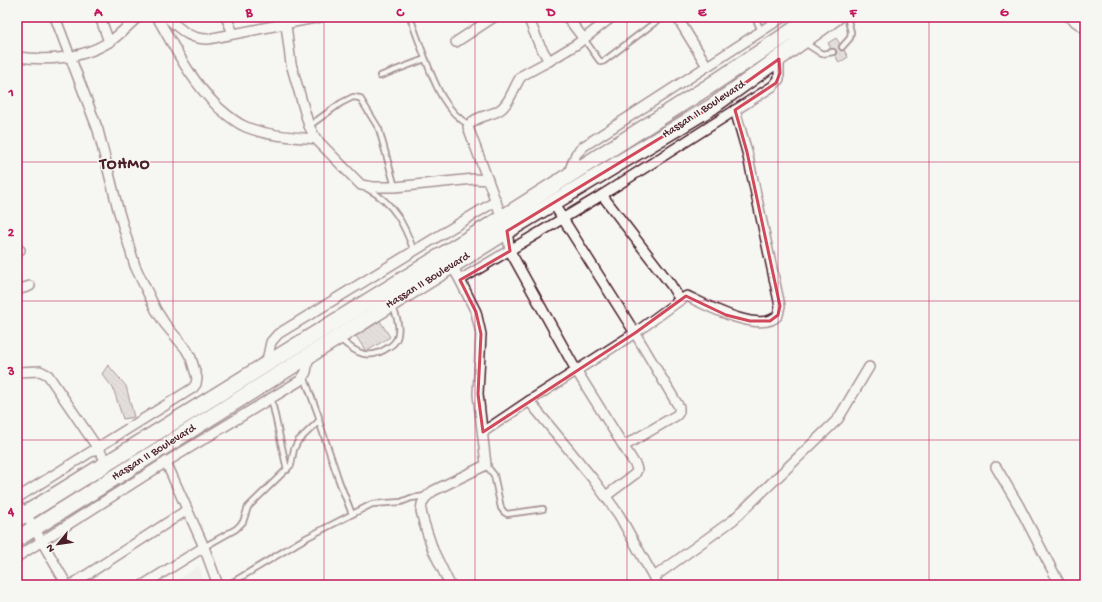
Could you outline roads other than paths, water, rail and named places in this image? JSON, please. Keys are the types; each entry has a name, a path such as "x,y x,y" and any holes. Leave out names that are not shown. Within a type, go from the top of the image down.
{"main road":[{"name":"Hassan II Boulevard","path":"20,512 108,462 266,365 392,303 452,266 568,176 715,83 812,17"},
{"name":"Hassan II Boulevard","path":"17,539 309,355 334,331 505,225 553,203 713,106 836,17"}],"street":[{"path":"17,498 193,388 196,384 197,378 191,358 186,349 165,324 156,310 135,266 118,209 98,130 55,17"},
{"path":"100,17 109,42"},
{"path":"17,57 40,59 70,57 87,52 109,42 138,17"},
{"path":"157,17 185,67 198,86 228,116 246,127 276,136 316,139"},
{"path":"166,17 189,35 197,39 208,39 285,20 320,17"},
{"path":"226,17 233,33"},
{"path":"456,42 494,17"},
{"path":"528,17 549,61"},
{"path":"567,17 584,39"},
{"path":"606,496 635,474 637,470 636,466 576,370 510,251 505,225 468,131 469,125 473,121 497,112 503,108 523,75 584,39 612,17"},
{"path":"676,17 707,66"},
{"path":"568,176 576,154 584,146 783,17"},
{"path":"1072,17 1085,26"},
{"path":"285,20 291,64 309,126 316,139 361,185 373,187 395,187 474,179 488,180"},
{"path":"460,280 602,195 776,83 780,73 779,59"},
{"path":"482,432 576,370 635,334 687,296 726,314 750,321 770,321 778,315 780,306 747,152 735,110"},
{"path":"602,195 671,285 680,300"},
{"path":"266,365 271,342 278,334 496,201"},
{"path":"553,203 679,407 679,412 677,415 624,446"},
{"path":"450,585 433,550 421,511 422,504 433,491 486,465 478,394 481,334 476,312 452,266"},
{"path":"17,290 30,286"},
{"path":"17,558 166,462 300,380 304,376 309,355"},
{"path":"529,401 606,496 619,515 656,581 733,520 838,419 869,367"},
{"path":"17,372 40,371 48,375 108,462"},
{"path":"166,462 204,547 218,585"},
{"path":"996,467 1019,506 1060,585"},
{"path":"71,585 187,510"},
{"path":"20,512 34,528 67,585"},
{"path":"143,585 204,547"}],"lane":[{"path":"410,17 438,92 444,102 459,119 469,125"},
{"path":"584,39 601,62 662,17"},
{"path":"755,17 761,31"},
{"path":"842,47 850,38 851,32 846,17"},
{"path":"802,41 822,54 833,52"},
{"path":"380,76 426,59"},
{"path":"309,126 341,103 353,97 360,98 379,129 395,187"},
{"path":"361,185 378,195 389,204 399,217 414,251"},
{"path":"334,331 349,347 363,354 376,354 394,344 398,334 398,319 392,303"},
{"path":"304,376 319,417 339,481 352,514"},
{"path":"271,397 287,470"},
{"path":"204,547 236,529 244,522 248,507 287,470 291,465 294,449 298,441 319,421"},
{"path":"486,465 494,475 501,508 504,512 507,514 543,509"},
{"path":"228,585 304,538 372,504 401,502 411,498 428,496"}],"district":[{"name":"TOHMO","path":"125,165"}]}
